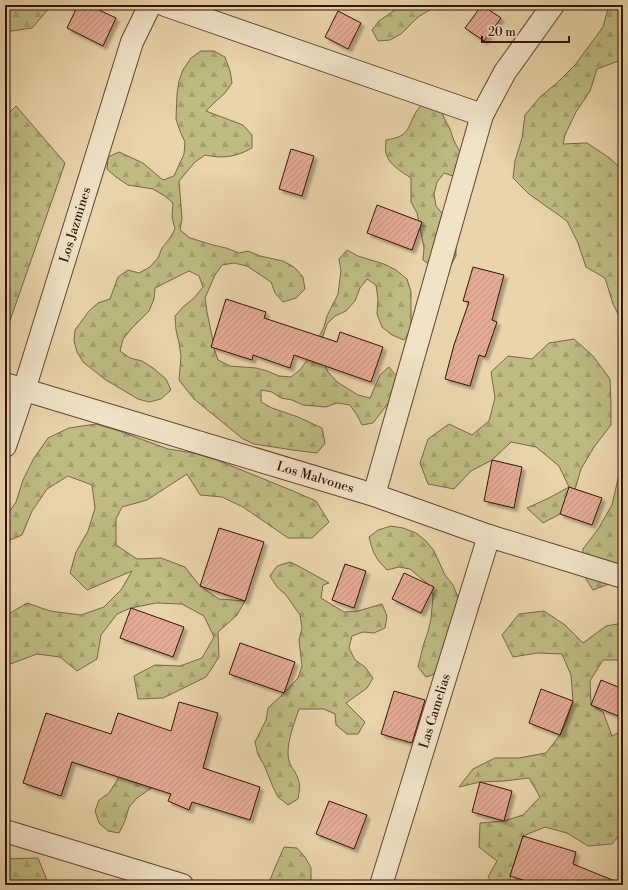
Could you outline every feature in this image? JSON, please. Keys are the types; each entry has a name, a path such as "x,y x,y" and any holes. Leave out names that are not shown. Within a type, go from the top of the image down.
{"street":[{"name":"Los Jazmines","path":"5,446 15,387 132,42 150,5"},
{"path":"165,5 482,115"},
{"path":"374,495 482,115 505,72 553,5"},
{"name":"Los Malvones","path":"15,387 374,495 489,536 623,577"},
{"name":"Las Camelias","path":"381,885 489,536"},
{"path":"5,831 182,885"}],"green space":[{"path":"5,5 52,5 32,28 5,32"},
{"path":"402,5 438,5 418,17 401,34 390,40 378,41 372,30 379,21"},
{"path":"609,5 623,5 623,60 597,69 590,91 576,112 565,135 563,144 587,143 608,157 623,170 623,324 613,304 605,278 586,267 578,243 567,221 529,194 513,178 515,161 522,138 525,115 540,97 575,65 603,27"},
{"path":"201,51 214,51 225,57 232,83 225,93 206,111 243,125 252,135 252,148 235,155 224,157 205,155 195,162 179,181 182,218 180,230 190,238 239,253 248,251 260,256 283,261 294,267 303,277 305,289 296,298 283,302 275,293 271,282 247,266 234,263 222,265 215,275 205,298 214,348 218,360 230,366 256,368 279,376 291,377 300,370 308,359 324,327 327,316 338,294 341,271 339,259 347,250 358,256 384,264 396,270 407,279 411,292 411,330 404,340 392,335 382,327 377,314 378,299 376,285 367,279 360,288 355,301 346,311 335,316 327,324 323,336 323,361 328,372 337,382 358,395 370,398 380,375 389,367 398,378 395,391 389,402 373,423 362,425 350,405 337,403 326,407 303,405 292,400 281,398 272,392 261,390 261,402 272,408 298,417 322,428 325,443 317,453 254,444 243,439 194,399 179,380 181,356 175,316 203,287 199,276 189,271 155,288 154,299 149,311 123,339 120,351 130,358 142,361 166,379 171,390 161,399 149,402 138,399 106,380 83,362 77,352 74,341 75,330 89,311 98,303 110,299 118,277 128,270 139,273 150,267 158,258 162,248 175,229 172,217 173,203 153,189 128,185 116,177 107,169 108,157 119,152 143,163 163,180 174,176 184,154 185,142 176,119 179,81 183,70 191,58"},
{"path":"428,100 440,105 444,118 461,154 459,178 444,173 437,182 434,194 436,206 445,217 456,243 456,256 450,267 436,269 423,260 424,248 417,213 411,202 411,178 389,161 386,153 386,140 401,136 405,133 418,109"},
{"path":"16,106 65,163 5,335 5,117"},
{"path":"574,339 593,356 610,379 611,425 594,447 581,469 574,493 560,514 543,523 527,508 569,487 559,466 536,447 511,442 492,460 471,471 454,489 428,484 420,463 428,439 449,424 472,435 489,421 495,398 491,372 508,356 532,359 549,343"},
{"path":"96,424 168,449 193,453 217,460 293,491 316,501 329,522 312,538 288,538 243,507 222,497 200,495 187,474 147,500 122,507 116,519 116,545 137,559 161,558 185,567 200,586 219,599 245,601 237,615 218,632 219,657 206,677 163,698 138,699 134,676 155,665 180,666 202,658 214,637 204,616 182,604 156,603 131,608 117,614 101,635 97,659 77,671 60,657 37,654 5,666 5,621 7,615 27,603 50,611 81,615 104,607 121,590 132,571 87,590 70,573 76,552 88,531 95,508 92,485 68,476 47,489 32,511 22,535 5,542 5,518 16,502 23,480 34,458 48,438 69,428"},
{"path":"623,455 623,588 614,582 593,590 581,571 583,549 598,529 612,505"},
{"path":"391,526 403,528 416,533 426,541 434,551 445,575 453,585 458,597 461,611 444,671 426,677 418,667 431,619 433,596 429,585 410,569 399,567 387,570 377,559 369,537 378,530"},
{"path":"290,562 329,583 323,585 321,598 344,612 358,611 382,604 387,616 385,628 374,633 363,632 352,636 349,648 355,660 365,667 373,678 367,688 346,703 365,722 358,734 347,734 336,725 335,714 324,709 299,709 291,735 288,755 290,764 300,785 298,799 288,805 278,797 258,755 255,742 266,720 268,708 298,678 302,666 299,640 302,628 300,615 270,576 277,566"},
{"path":"544,611 565,625 583,643 606,626 623,623 623,660 603,660 590,681 591,705 603,712 612,736 623,730 623,831 612,844 588,846 567,833 545,827 523,836 510,876 511,885 493,885 488,877 497,861 479,847 480,823 504,821 523,815 540,797 529,778 480,782 459,787 473,769 495,758 519,758 546,753 560,735 566,723 573,701 571,675 562,654 537,653 513,657 502,635 519,614"},
{"path":"122,772 157,784 137,798 129,807 125,821 119,833 108,831 99,823 95,811 99,800 109,793"},
{"path":"284,847 297,848 305,857 311,868 311,885 268,885"},
{"path":"38,858 47,880 43,885 5,885 5,859"}],"building":[{"path":"78,5 88,5 116,18 103,46 67,28"},
{"path":"482,5 501,18 484,41 465,28"},
{"path":"338,11 361,23 348,49 325,37"},
{"path":"291,149 314,156 302,196 279,189"},
{"path":"377,205 422,222 412,250 367,233"},
{"path":"473,267 504,275 492,320 497,322 485,357 479,355 470,386 445,379 454,345 469,302 463,301"},
{"path":"226,299 266,312 264,318 337,342 340,332 383,347 371,382 294,355 290,368 253,355 252,360 211,347"},
{"path":"492,460 522,467 514,508 484,501"},
{"path":"569,487 602,498 592,525 560,514"},
{"path":"219,528 264,542 245,601 200,586"},
{"path":"345,564 366,571 354,608 332,600"},
{"path":"404,573 434,587 421,613 392,599"},
{"path":"131,608 184,627 173,657 120,638"},
{"path":"240,643 295,662 284,693 229,674"},
{"path":"601,680 623,689 623,718 591,705"},
{"path":"541,689 573,701 560,735 529,723"},
{"path":"394,691 425,700 412,743 381,734"},
{"path":"179,702 218,713 203,768 260,787 250,820 192,802 189,810 168,801 171,794 72,762 61,796 23,783 46,713 111,734 118,713 171,731"},
{"path":"480,782 512,791 504,821 472,812"},
{"path":"329,801 367,815 354,849 316,834"},
{"path":"523,836 576,852 573,864 622,885 539,885 510,876"}]}
